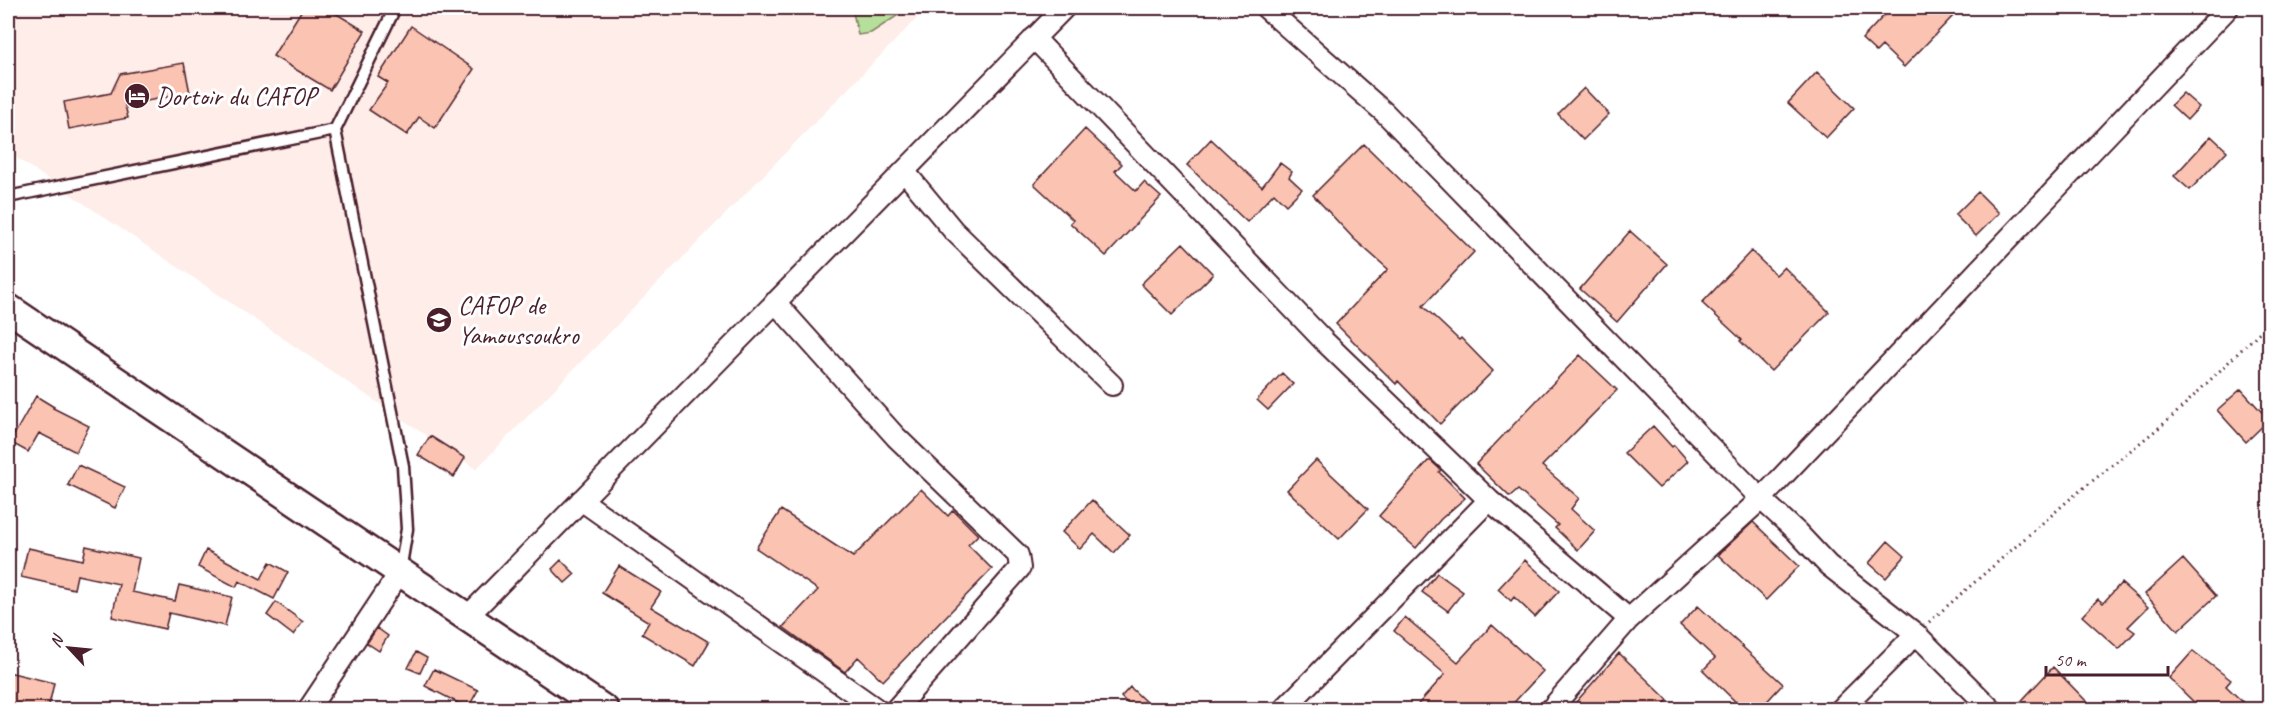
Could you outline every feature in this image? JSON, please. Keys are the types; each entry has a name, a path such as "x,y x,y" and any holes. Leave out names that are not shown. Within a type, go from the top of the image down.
{"street":[{"path":"467,617 1064,8"},
{"path":"1266,8 1385,113 1828,565 1916,634 1992,710"},
{"path":"1550,710 1629,619 1761,499 2228,8"},
{"path":"1034,38 1325,342 1489,500 1629,619"},
{"path":"904,171 952,230 1112,385"},
{"path":"776,302 896,437 1018,555 1020,568 895,710"},
{"path":"8,308 606,710"},
{"path":"1283,710 1489,500"},
{"path":"581,501 878,710"},
{"path":"308,710 400,572"},
{"path":"1840,710 1916,634"}],"lane":[{"path":"395,8 335,130 403,466 407,530 400,572"},
{"path":"8,197 335,130"}],"path":[{"path":"1916,634 2070,499 2171,418 2270,322"}],"shaded area":[{"name":"CAFOP de Yamoussoukro","path":"8,8 927,8 476,469 8,152"}],"green space":[{"path":"852,8 909,8 871,33 858,35"}],"building":[{"path":"303,8 327,8 365,31 330,90 273,56"},
{"path":"1891,8 1944,8 1953,16 1904,67 1882,46 1876,52 1862,39"},
{"path":"411,26 474,69 435,128 419,117 407,135 369,110 388,83 378,77"},
{"path":"184,63 190,93 125,105 128,118 69,129 64,102 111,93 120,74"},
{"path":"1817,72 1854,108 1826,138 1788,103"},
{"path":"1584,88 1609,114 1583,140 1558,114"},
{"path":"2183,93 2199,107 2187,120 2171,105"},
{"path":"1085,129 1122,164 1115,171 1136,191 1144,182 1161,197 1106,256 1070,223 1073,220 1034,184"},
{"path":"2211,136 2227,151 2190,190 2174,176"},
{"path":"1211,139 1262,187 1280,163 1292,172 1289,177 1302,189 1286,205 1274,193 1247,222 1187,165"},
{"path":"1364,144 1474,252 1423,306 1459,340 1461,338 1493,371 1440,424 1398,381 1396,384 1336,324 1388,269 1354,239 1313,195"},
{"path":"1978,192 1999,213 1976,236 1955,215"},
{"path":"1630,231 1667,264 1617,322 1580,289"},
{"path":"1183,243 1213,274 1172,315 1141,284"},
{"path":"1751,251 1776,275 1784,267 1829,312 1771,371 1702,303"},
{"path":"1580,355 1617,390 1542,466 1579,498 1571,509 1595,531 1578,550 1555,528 1558,525 1518,490 1510,497 1476,464"},
{"path":"1282,373 1293,384 1268,410 1257,400"},
{"path":"2241,389 2269,420 2246,442 2217,410"},
{"path":"36,396 53,408 89,426 76,452 39,433 28,452 10,442"},
{"path":"1653,426 1688,461 1659,488 1624,453"},
{"path":"430,436 465,458 454,477 418,455"},
{"path":"1316,460 1368,509 1339,539 1287,490"},
{"path":"1428,461 1441,470 1439,472 1465,498 1441,519 1416,548 1379,516"},
{"path":"78,465 125,487 115,508 68,485"},
{"path":"921,489 948,516 953,510 978,535 968,545 992,569 883,681 858,657 845,672 783,627 818,590 756,548 781,510 853,557"},
{"path":"1092,500 1130,535 1114,553 1094,534 1080,549 1062,532"},
{"path":"1753,522 1799,566 1766,600 1718,555"},
{"path":"1888,541 1905,556 1886,578 1869,563"},
{"path":"86,546 139,558 132,592 175,601 179,585 232,597 225,626 169,613 165,629 112,617 119,584 77,575 74,589 21,577 28,548 83,560"},
{"path":"206,550 261,579 270,562 288,572 274,599 239,581 236,587 198,567"},
{"path":"2183,559 2216,596 2178,631 2145,594"},
{"path":"561,560 575,574 565,583 552,569"},
{"path":"1525,560 1559,591 1535,617 1514,597 1511,601 1498,589"},
{"path":"619,566 661,592 651,607 709,642 695,666 642,634 649,622 602,593"},
{"path":"1437,573 1463,592 1448,611 1422,592"},
{"path":"2121,583 2148,607 2128,627 2135,632 2119,649 2082,616 2098,599 2103,603"},
{"path":"276,602 303,622 293,635 267,615"},
{"path":"1698,606 1783,684 1759,710 1744,710 1703,670 1715,658 1680,625"},
{"path":"1405,617 1458,662 1492,625 1543,671 1507,710 1413,710 1445,674 1394,631"},
{"path":"377,628 388,636 379,651 367,643"},
{"path":"2193,651 2231,680 2226,686 2251,710 2202,710 2169,678"},
{"path":"416,652 427,658 420,673 408,668"},
{"path":"1619,653 1668,700 1659,710 1569,710"},
{"path":"2053,667 2095,710 2013,710"},
{"path":"434,669 478,690 468,708 425,686"},
{"path":"8,672 54,683 48,710 8,702"},
{"path":"1130,687 1146,702 1138,710 1134,710 1121,697"}],"place":[{"name":"Dortoir du CAFOP","path":"137,96"},
{"name":"CAFOP de Yamoussoukro","path":"439,320"}]}
